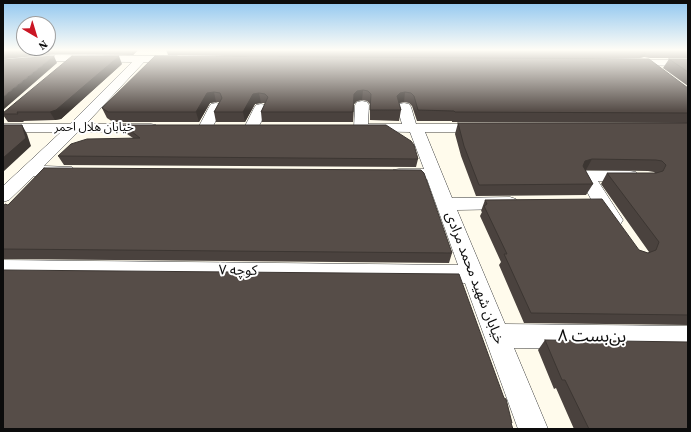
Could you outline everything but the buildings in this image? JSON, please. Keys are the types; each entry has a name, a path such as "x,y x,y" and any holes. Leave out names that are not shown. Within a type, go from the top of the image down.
{"street":[{"path":"3,196 74,128 130,70"},
{"path":"657,70 664,76"},
{"path":"361,128 362,105"},
{"path":"205,128 216,107"},
{"name":"خیابان شهید محمد مرادی","path":"404,107 434,174 533,429"},
{"path":"251,128 261,108"},
{"name":"خیابان هلال احمر","path":"3,128 166,128"},
{"path":"189,128 220,128"},
{"path":"236,128 267,128"},
{"path":"345,128 494,128"},
{"path":"29,171 85,171"},
{"path":"386,174 434,174"},
{"path":"624,234 593,202 586,176 648,176"},
{"path":"446,204 523,203"},
{"name":"کوچه ۷","path":"3,269 472,274"},
{"name":"بن‌بست ۸","path":"496,336 688,338"}]}
